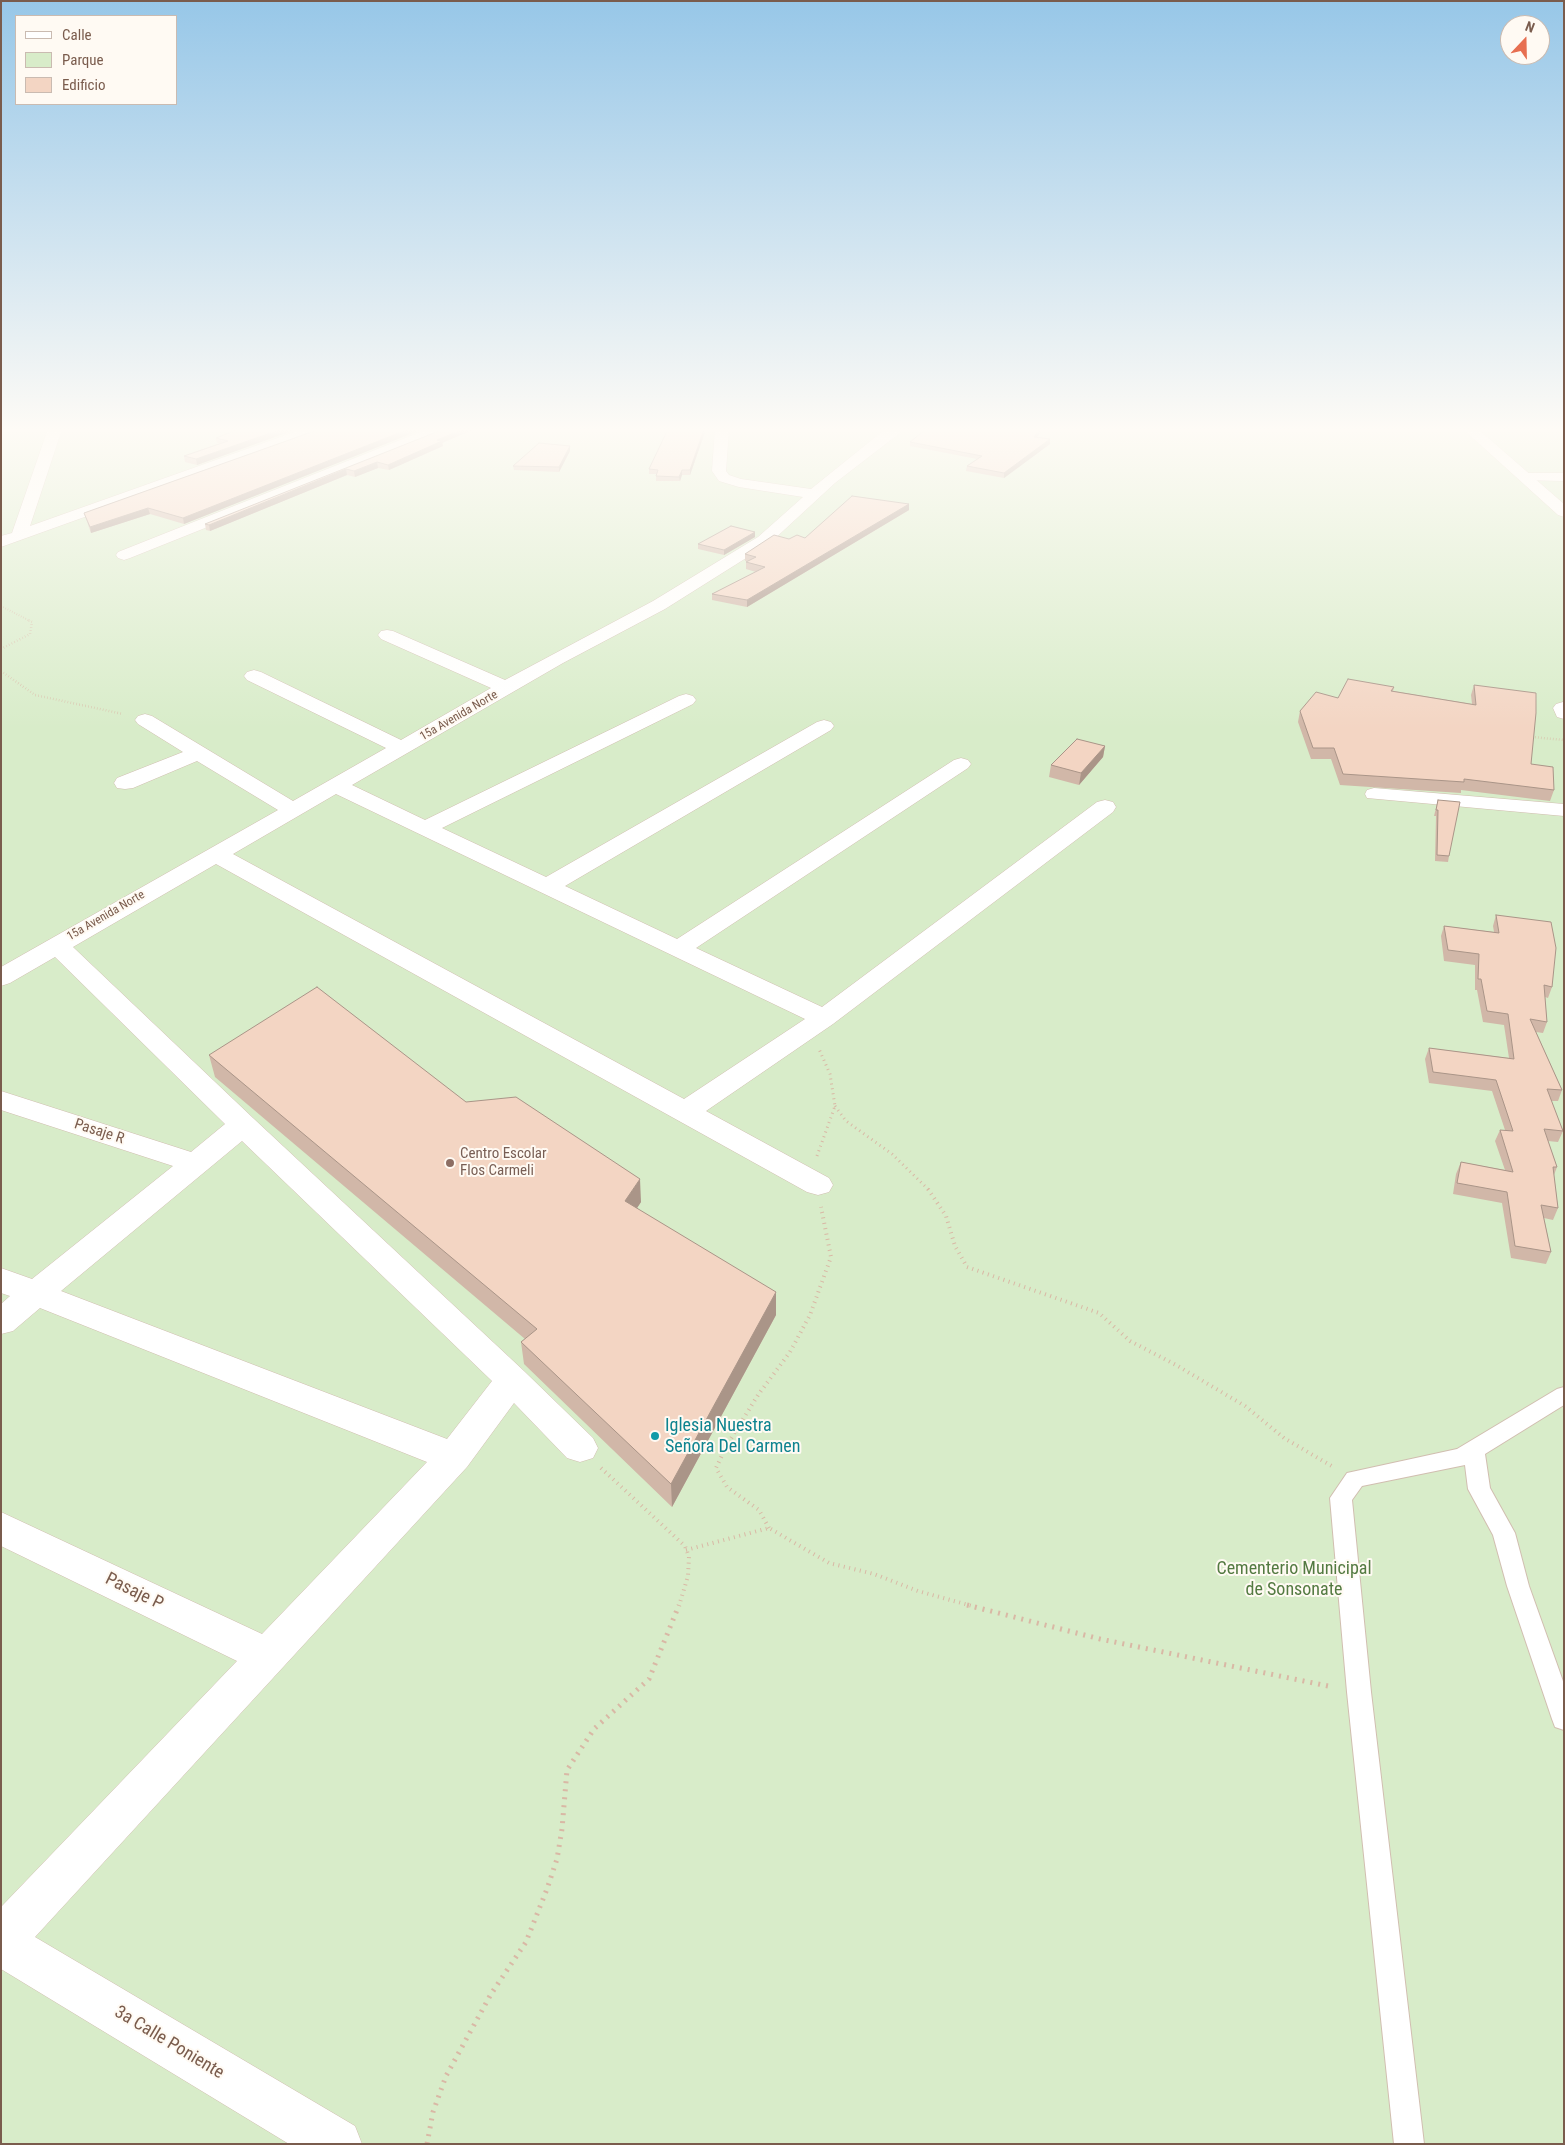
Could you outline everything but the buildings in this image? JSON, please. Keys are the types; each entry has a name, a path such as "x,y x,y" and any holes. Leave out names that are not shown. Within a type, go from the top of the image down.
{"street":[{"path":"19,535 21,529"},
{"path":"1,542 36,529"},
{"path":"124,555 189,529"},
{"name":"15a Avenida Norte","path":"1,978 556,659 660,605 764,540 776,529"},
{"path":"387,635 507,688"},
{"path":"254,676 402,748"},
{"path":"425,828 686,700"},
{"path":"1563,708 1564,713"},
{"path":"145,720 293,810"},
{"path":"547,886 824,726"},
{"path":"125,783 198,752"},
{"path":"679,948 961,764"},
{"path":"336,786 679,948 815,1024"},
{"path":"1374,794 1564,810"},
{"path":"685,1112 815,1024 1105,807"},
{"path":"215,854 818,1185"},
{"path":"57,945 243,1125 512,1380 580,1448"},
{"name":"Pasaje R","path":"1,1100 197,1164"},
{"path":"1,1322 243,1125"},
{"path":"1,1280 454,1457"},
{"path":"1,1942 454,1457 512,1380"},
{"name":"Pasaje P","path":"1,1528 267,1656"},
{"name":"3a Calle Poniente","path":"1,1942 337,2144"}],"lane":[{"path":"1410,2144 1359,1692 1341,1498 1355,1479 1462,1457 1564,1395"},
{"path":"1474,1450 1479,1489 1504,1533 1518,1586 1564,1719"}],"path":[{"path":"1,606 32,622 30,634 1,649"},
{"path":"1,671 8,678 35,695 87,708 130,715 145,720"},
{"path":"1525,737 1564,740"},
{"path":"815,1024 818,1047 830,1074 835,1106 846,1121 892,1154 930,1191 946,1216 955,1246 967,1267 1099,1314 1130,1341 1176,1365 1245,1406 1284,1438 1355,1479"},
{"path":"835,1106 817,1152 818,1185 822,1216 831,1257 810,1315 790,1352 758,1395 727,1445 716,1468 727,1488 759,1510 769,1528 829,1563 874,1574 918,1591 970,1606 1100,1639 1359,1692"},
{"path":"427,2144 433,2112 446,2076 491,1994 526,1942 547,1889 557,1859 562,1829 567,1770 594,1729 650,1679 682,1598 688,1576 689,1557 685,1546 580,1448"},
{"path":"686,1550 769,1528"}],"green space":[{"name":"Cementerio Municipal de Sonsonate","path":"1,529 1564,529 1564,2144 1,2144"}],"place":[{"name":"Centro Escolar Flos Carmeli","path":"450,1163"},
{"name":"Iglesia Nuestra Señora Del Carmen","path":"655,1436"}]}
